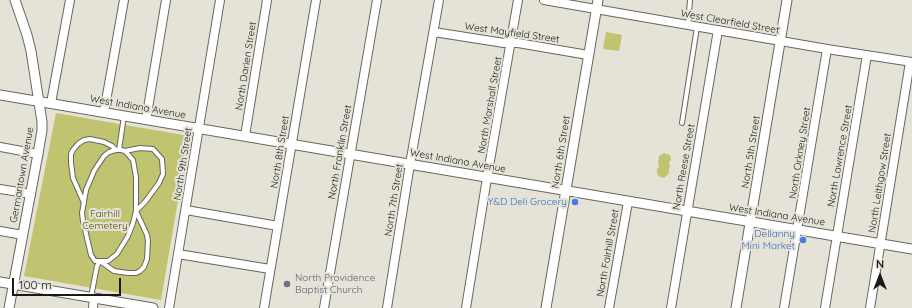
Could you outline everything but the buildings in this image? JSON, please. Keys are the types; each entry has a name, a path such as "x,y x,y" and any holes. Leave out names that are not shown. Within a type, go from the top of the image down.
{"street":[{"name":"Germantown Avenue","path":"9,308 42,130 31,51 27,35 14,0"},
{"path":"51,103 70,0"},
{"path":"104,112 124,0"},
{"path":"146,120 166,0"},
{"name":"North 9th Street","path":"169,308 220,0"},
{"name":"North Darien Street","path":"245,136 267,0"},
{"name":"North 8th Street","path":"264,308 316,0"},
{"name":"North Franklin Street","path":"324,308 376,0"},
{"name":"North 7th Street","path":"387,308 410,164 439,0"},
{"name":"North Marshall Street","path":"466,308 518,0"},
{"name":"West Clearfield Street","path":"544,0 597,5 697,27 911,62"},
{"name":"North 5th Street","path":"736,308 787,0"},
{"name":"North 6th Street","path":"546,308 597,5"},
{"name":"North Reese Street","path":"672,308 718,30"},
{"name":"West Mayfield Street","path":"434,32 511,44 518,43 588,55"},
{"name":"North Orkney Street","path":"784,308 828,49"},
{"name":"North Lawrence Street","path":"825,308 867,55"},
{"name":"North Leithgow Street","path":"870,308 911,62"},
{"name":"West Indiana Avenue","path":"0,95 912,249"},
{"path":"0,147 38,154"},
{"path":"0,189 31,194"},
{"name":"North Fairhill Street","path":"609,308 628,202"},
{"path":"186,210 278,226"},
{"path":"0,231 23,235"},
{"path":"178,254 270,269"},
{"path":"0,282 153,308"},
{"path":"93,298 93,308"}],"lane":[{"path":"688,25 690,0"},
{"path":"682,123 697,27"},
{"path":"118,150 124,116"},
{"path":"84,204 73,178 71,154 73,150 84,140 90,140 104,142 118,150"},
{"path":"140,148 153,149 162,159 162,174 159,183 145,202 136,211 147,235 147,259 144,267 140,271 136,273 120,273 95,260 91,255 82,221 86,190 94,171 104,156 109,152 140,148"},
{"path":"93,298 96,266 100,262 108,261 117,254 128,236 136,211 135,166 133,160 125,151"}],"green space":[{"path":"606,32 622,35 619,51 603,49"},
{"name":"Fairhill Cemetery","path":"56,113 189,136 161,300 24,276"},
{"path":"664,153 670,155 671,160 669,162 669,173 664,178 657,174 657,169 659,167 659,156"}],"place":[{"name":"Y&D Deli Grocery","path":"575,202"},
{"name":"Dellanny Mini Market","path":"803,240"},
{"name":"North Providence Baptist Church","path":"287,284"}]}
